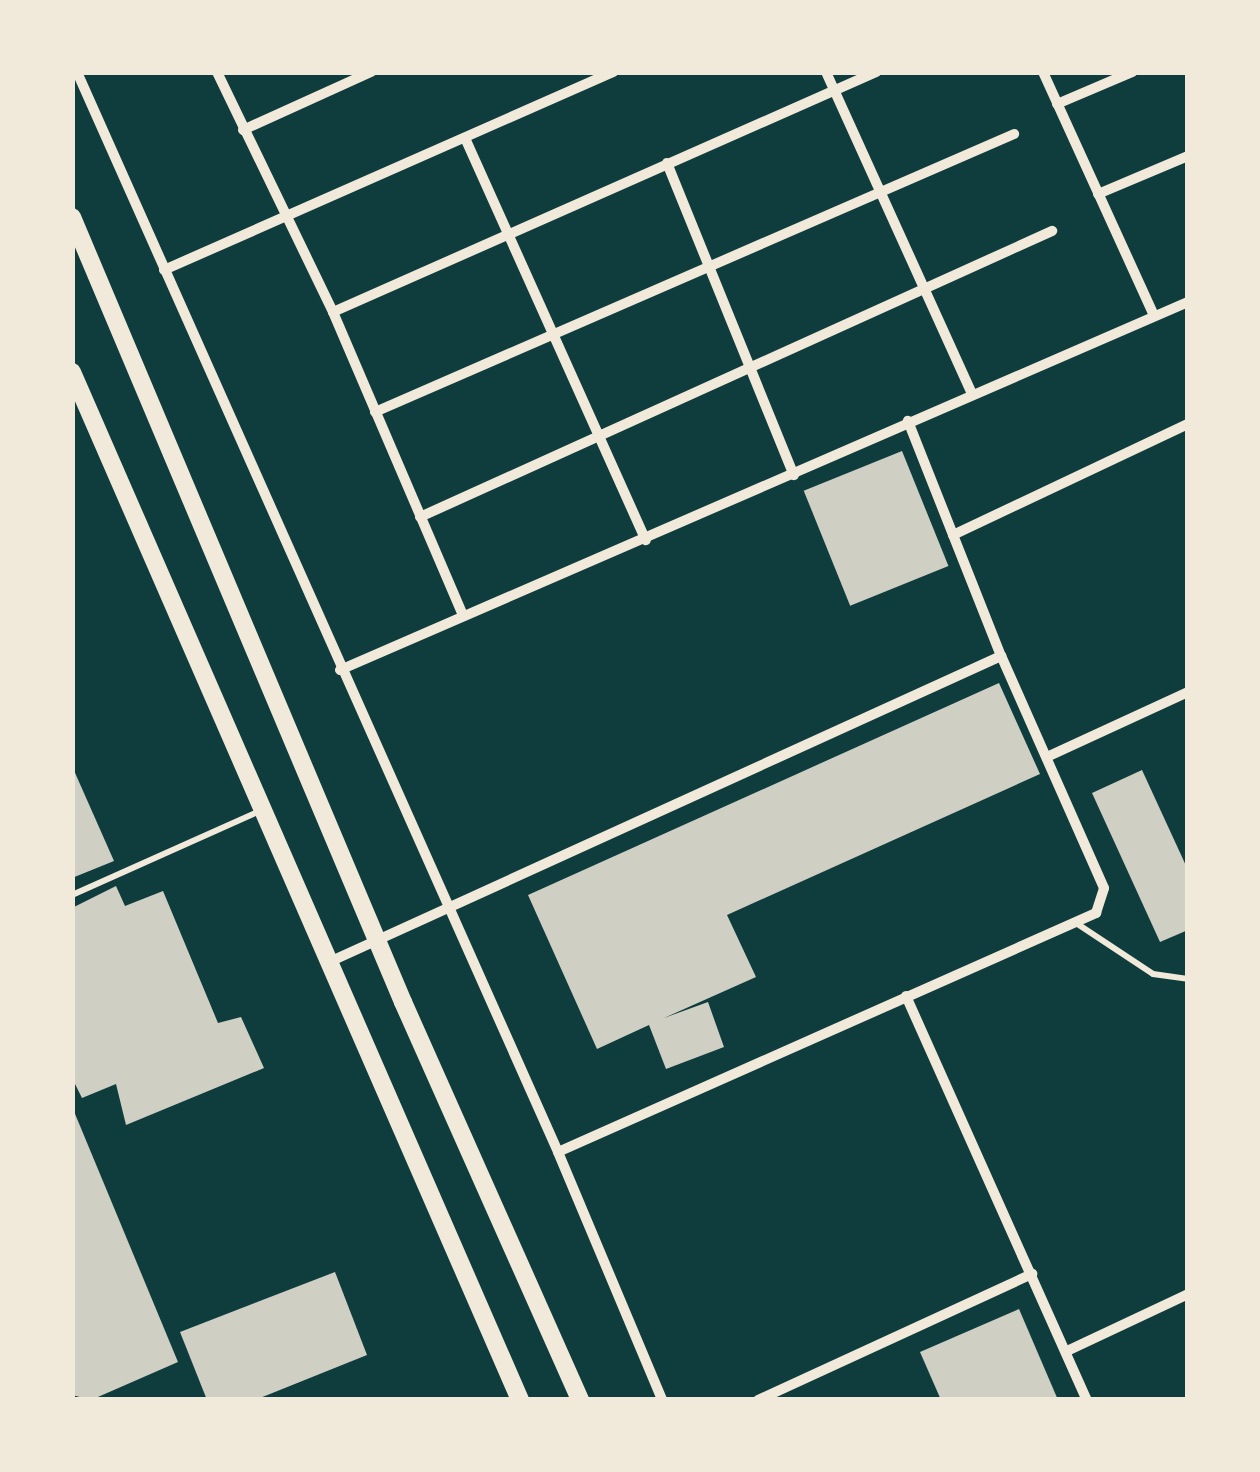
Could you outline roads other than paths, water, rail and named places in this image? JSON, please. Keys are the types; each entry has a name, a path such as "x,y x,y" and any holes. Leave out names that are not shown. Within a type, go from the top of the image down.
{"street":[{"path":"77,72 447,912 558,1152 662,1400"},
{"path":"216,72 282,218 332,312 464,616"},
{"path":"243,130 371,72"},
{"path":"164,270 613,72"},
{"path":"826,72 970,392"},
{"path":"332,312 876,72"},
{"path":"1043,72 1153,313"},
{"path":"1058,104 1132,72"},
{"path":"375,412 879,188 1014,134"},
{"path":"465,138 646,540"},
{"path":"1098,194 1188,156"},
{"path":"667,163 794,475"},
{"path":"72,217 377,940 580,1400"},
{"path":"420,517 1052,232"},
{"path":"340,670 794,475 970,392 1153,313 1188,302"},
{"path":"72,372 326,963 520,1400"},
{"path":"558,1152 1076,923 1104,904 1104,888 1000,656 908,421"},
{"path":"953,534 1188,424"},
{"path":"326,963 447,912 1000,656"},
{"path":"1048,756 1188,692"},
{"path":"906,996 1087,1400"},
{"path":"758,1400 1032,1274"},
{"path":"1067,1351 1188,1294"}],"lane":[{"path":"72,895 261,810"},
{"path":"1076,923 1153,974 1188,979"}]}
